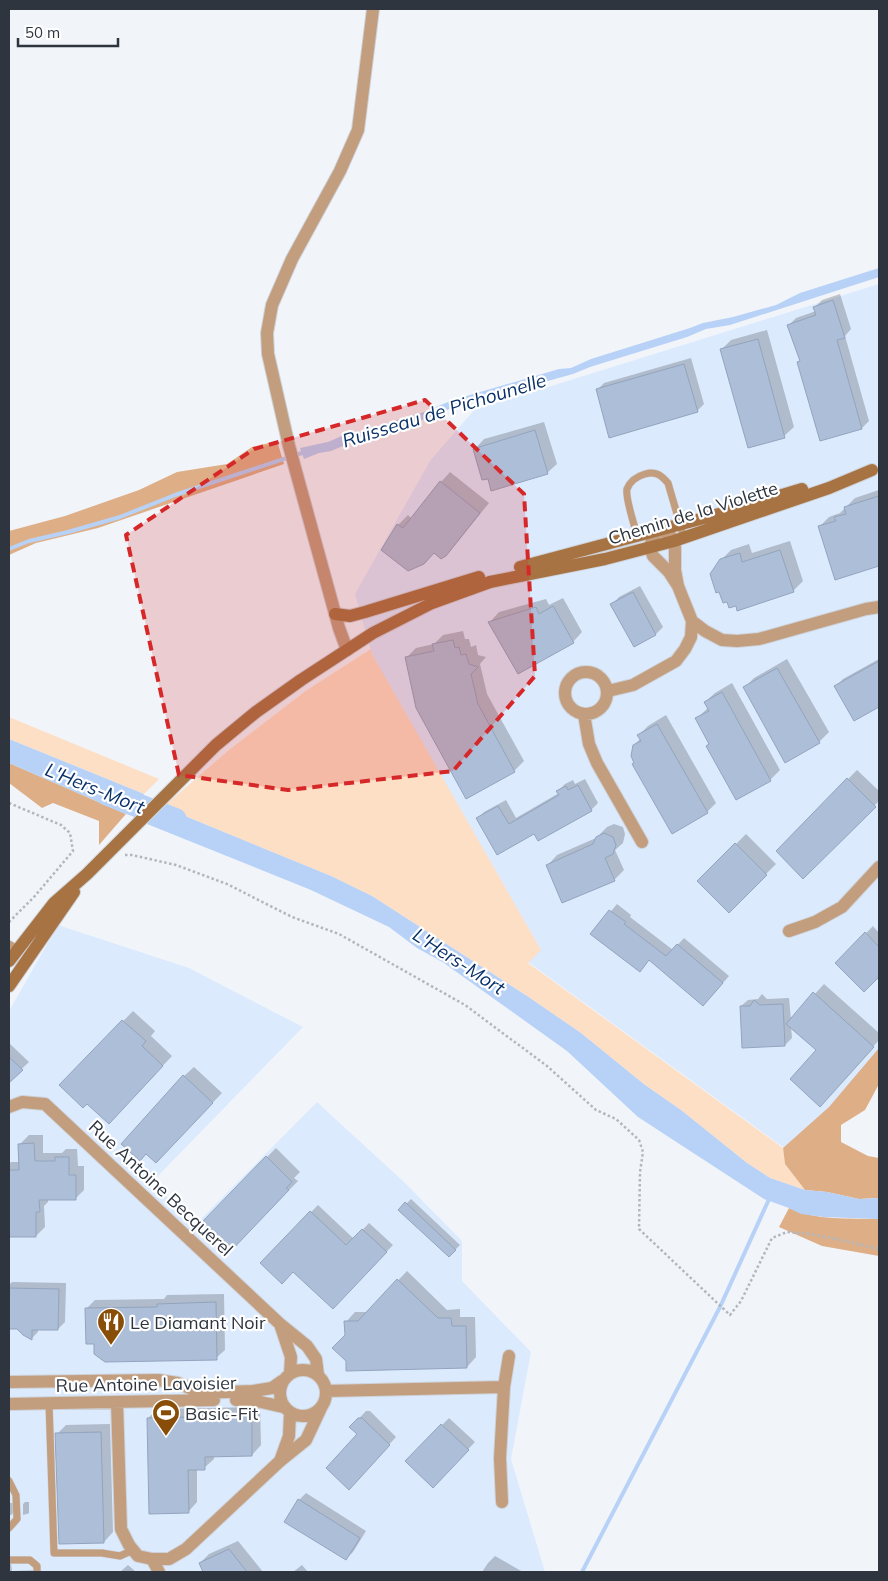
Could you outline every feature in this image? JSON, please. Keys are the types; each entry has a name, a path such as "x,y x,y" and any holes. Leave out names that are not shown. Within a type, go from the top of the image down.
{"street":[{"path":"347,650 335,614 294,467 268,354 267,333 272,305 292,259 340,171 358,130 373,9"},
{"name":"Chemin de la Violette","path":"335,614 350,616 365,612 484,575 506,572 876,469"},
{"name":"Chemin de la Violette","path":"87,874 216,745 256,712 373,633 432,603 490,582 599,560 679,540 829,488 876,469"},
{"path":"608,690 633,684 676,661 691,637 692,621 678,586 669,572 646,549 659,530 679,540 675,548 675,570 678,586"},
{"name":"Chemin de la Violette","path":"490,582 506,572"},
{"path":"692,621 722,640 736,641 758,639 879,607"},
{"path":"589,672 598,675 605,682 608,690 604,705 599,711 592,714 575,711 568,704 565,695 566,686 571,678 580,673 589,672"},
{"path":"584,714 589,744 597,763 642,842"},
{"path":"789,930 815,922 842,907 879,867"},
{"path":"9,961 13,947 54,903 87,874"},
{"path":"9,986 87,874"},
{"name":"Rue Antoine Becquerel","path":"9,1106 22,1102 45,1104 280,1324 307,1346 316,1359 318,1375"},
{"name":"Rue Antoine Becquerel","path":"280,1324 291,1356 286,1377"},
{"path":"502,1502 500,1458 504,1387 509,1356"},
{"path":"117,1402 121,1529 128,1545 138,1556 152,1560 169,1559 186,1549 280,1461 306,1440 326,1400 324,1382 318,1375 309,1370 299,1369 286,1377 279,1394 286,1410 289,1436 280,1461"},
{"name":"Rue Antoine Lavoisier","path":"9,1382 158,1380 178,1383 202,1393 252,1391 272,1388 286,1377"},
{"path":"326,1391 504,1387"},
{"name":"Rue Antoine Lavoisier","path":"9,1404 252,1400 286,1410"},
{"path":"286,1410 300,1417 312,1415 321,1408"},
{"path":"152,1560 159,1572"}],"lane":[{"path":"646,549 637,535 627,497 627,488 639,476 649,473 656,473 662,476 668,483 680,524 679,540"},
{"path":"9,966 22,965 13,947"},
{"path":"49,1403 54,1553 102,1553 120,1556 133,1550"},
{"path":"9,1481 16,1494 17,1519 9,1528"},
{"path":"9,1560 30,1560 37,1566 37,1572"}],"path":[{"path":"9,803 61,825 70,833 73,851 34,897 9,922"},
{"path":"113,847 120,857 132,855 176,865 227,884 292,917 339,934 465,1005 547,1066 596,1110 616,1119 639,1140 643,1152 640,1172 639,1230 730,1315 740,1301 772,1238 787,1232 810,1234 879,1249"}],"highlighted area":[{"path":"425,400 524,494 535,676 453,771 288,790 179,775 126,535 254,449"}],"shaded area":[{"path":"879,284 879,1057 794,1155 528,962 372,654 355,594 430,461 474,410"},
{"path":"277,441 284,464 98,528 36,543 9,555 9,531 65,516 139,490 177,472 227,464 252,447"},
{"path":"371,649 372,654 541,950 528,963 783,1148 785,1164 805,1190 770,1178 747,1163 581,1033 372,896 331,876 163,807 229,750 307,690"},
{"path":"9,717 159,779 144,794 9,739"},
{"path":"9,763 126,814 99,845 99,821 53,803 42,808 9,783"},
{"path":"58,925 189,968 303,1027 152,1182 195,1225 317,1102 404,1182 462,1241 462,1281 531,1352 511,1459 545,1572 9,1572 9,1011"},
{"path":"879,1048 879,1084 865,1110 841,1125 841,1142 868,1156 879,1158 879,1198 859,1199 827,1192 805,1190 785,1164 783,1148 829,1107"},
{"path":"789,1208 822,1217 879,1219 879,1256 822,1246 779,1227"}],"water":[{"path":"879,268 879,277 730,325 706,329 573,374 457,406 419,421 407,422 379,431 331,451 304,459 300,448 328,442 344,435 362,432 421,413 453,400 559,369 571,368 591,359 703,323 776,305 800,293"},
{"path":"9,739 144,794 126,814 9,763"},
{"path":"163,807 331,876 372,896 581,1033 645,1085 681,1110 747,1163 770,1178 805,1190 827,1192 859,1199 879,1198 879,1219 824,1217 801,1214 764,1199 638,1117 567,1051 444,963 417,948 389,927 311,890 147,824"}],"building":[{"path":"833,300 845,338 837,340 862,429 820,441 797,362 800,361 787,325 816,315 813,307"},
{"path":"758,339 785,438 748,448 720,349"},
{"path":"684,364 698,412 609,438 596,389"},
{"path":"535,430 548,474 491,491 488,479 482,480 473,449"},
{"path":"440,481 480,513 446,556 441,559 434,553 424,564 408,571 381,550 397,524 403,528"},
{"path":"879,496 879,566 835,580 818,526 836,521 834,517 846,514 844,507"},
{"path":"780,550 794,592 737,611 736,606 729,608 727,602 723,603 719,592 716,593 710,574 720,559 740,553 742,562"},
{"path":"633,592 656,635 634,647 610,604"},
{"path":"553,606 574,643 518,674 488,622 536,607 539,614"},
{"path":"453,640 455,648 459,647 461,655 466,654 469,664 478,667 471,674 478,704 515,772 466,799 416,708 405,657 434,651 432,644"},
{"path":"879,661 879,707 854,721 834,686"},
{"path":"777,668 820,743 785,763 743,687"},
{"path":"722,692 771,781 736,800 706,746 709,744 695,718 709,711 704,702"},
{"path":"657,724 708,813 672,834 632,764 634,763 631,756 633,745 641,741 637,735"},
{"path":"847,778 876,807 803,879 776,851"},
{"path":"578,785 592,811 538,841 534,834 497,855 476,818 498,806 509,824 559,795 556,791 566,786 568,790"},
{"path":"604,833 613,837 616,845 613,854 605,858 615,881 562,903 546,865 593,844 596,837"},
{"path":"735,843 767,875 729,913 697,881"},
{"path":"609,910 666,956 677,944 723,983 703,1006 649,960 640,972 590,934"},
{"path":"865,932 879,947 879,977 864,992 835,963"},
{"path":"813,992 874,1047 820,1107 790,1079 816,1050 786,1024"},
{"path":"754,1000 760,1005 783,1004 785,1046 742,1048 740,1006 750,1006"},
{"path":"122,1020 146,1041 142,1046 163,1066 109,1124 87,1104 83,1108 59,1085"},
{"path":"9,1057 23,1070 9,1083"},
{"path":"183,1075 213,1103 156,1163 146,1154 140,1161 121,1144"},
{"path":"34,1143 35,1161 55,1161 55,1157 69,1157 69,1175 76,1175 76,1200 39,1200 40,1212 36,1212 36,1237 9,1237 9,1170 19,1170 18,1144"},
{"path":"266,1156 292,1182 286,1188 289,1190 230,1252 201,1223"},
{"path":"405,1202 456,1250 449,1257 398,1210"},
{"path":"310,1211 346,1245 362,1229 387,1252 333,1309 293,1272 282,1284 260,1263"},
{"path":"397,1279 438,1318 451,1318 452,1326 466,1326 467,1368 346,1371 346,1361 332,1348 345,1335 344,1321 358,1321"},
{"path":"9,1288 59,1289 58,1330 32,1330 32,1340 17,1329 9,1329"},
{"path":"216,1302 217,1360 105,1362 94,1354 94,1344 86,1344 85,1308 157,1307 157,1304"},
{"path":"252,1416 252,1456 205,1457 205,1470 188,1470 189,1513 149,1514 147,1418"},
{"path":"358,1418 362,1418 390,1445 349,1490 326,1468 357,1434 349,1427"},
{"path":"441,1424 469,1450 433,1488 405,1461"},
{"path":"101,1432 104,1543 59,1544 55,1433"},
{"path":"298,1499 360,1538 346,1560 284,1522"},
{"path":"229,1549 247,1572 203,1572 199,1563"}],"waterway":[{"name":"Ruisseau de Pichounelle","path":"9,549 29,541 120,517 175,495 305,452"},
{"name":"L'Hers-Mort","path":"106,793 175,820"},
{"path":"582,1572 720,1307 770,1197"}],"place":[{"name":"Le Diamant Noir","path":"111,1346"},
{"name":"Basic-Fit","path":"166,1437"}]}
